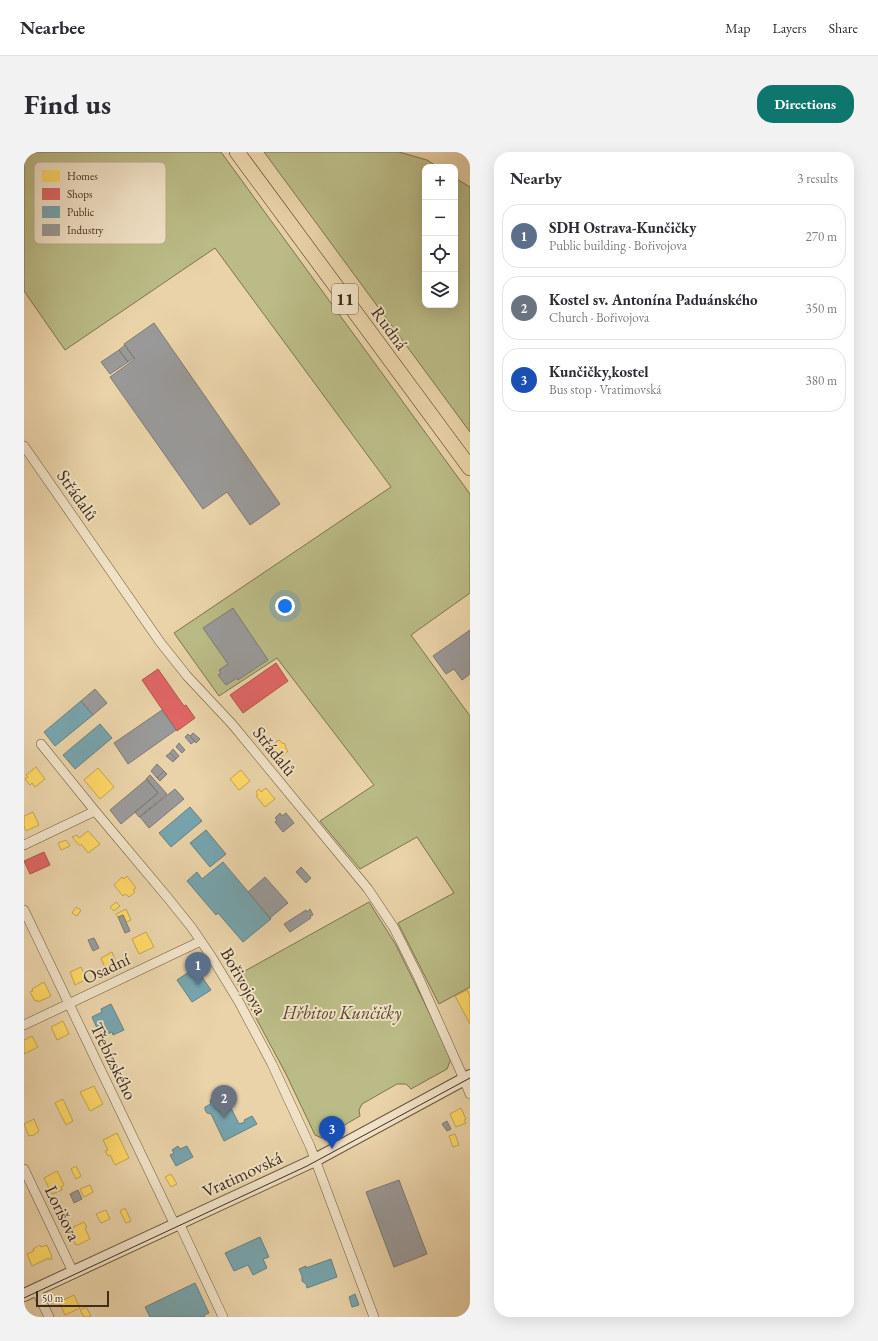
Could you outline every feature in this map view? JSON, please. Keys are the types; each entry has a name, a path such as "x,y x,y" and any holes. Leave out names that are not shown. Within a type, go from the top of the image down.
{"main road":[{"name":"Rudná","path":"237,152 470,468"}],"street":[{"name":"Střádalů","path":"24,446 160,642 187,676 232,724 368,889 394,928 418,976 467,1077 470,1094"},
{"name":"Bořivojova","path":"41,744 168,898 201,941 239,1002 272,1064 315,1160 353,1265 374,1317"},
{"path":"24,845 95,811"},
{"name":"Třebízského","path":"24,910 223,1317"},
{"name":"Osadní","path":"24,1025 201,941"},
{"name":"Vratimovská","path":"24,1295 315,1160 467,1077"},
{"name":"Lorišova","path":"24,1169 73,1272"},
{"path":"36,1290 49,1317"}],"green space":[{"path":"24,152 221,152 470,494 470,593 411,635 470,716 470,987 439,1004 398,923 454,893 417,837 360,869 320,821 374,785 277,658 219,696 174,633 391,487 215,248 65,350 24,291"},
{"path":"264,152 399,152 427,160 433,164 422,164 422,308 458,308 458,180 470,187 470,432"},
{"name":"Hřbitov Kunčičky","path":"369,902 396,945 451,1059 447,1069 411,1089 406,1084 397,1084 362,1104 359,1110 360,1116 322,1138 315,1135 286,1074 234,977"}],"building: Homes":[{"path":"279,740 283,744 284,743 288,751 276,761 267,749"},
{"path":"36,767 45,779 35,787 32,783 30,785 25,779 28,777 26,775"},
{"path":"98,768 114,787 100,799 84,780"},
{"path":"241,770 250,781 239,790 230,779"},
{"path":"266,788 275,799 265,807 256,796 258,795 256,792 259,789 261,792"},
{"path":"33,812 39,825 26,831 24,826 24,816"},
{"path":"88,831 100,844 88,853 82,845 79,845 72,837 77,835 79,838"},
{"path":"66,840 70,846 61,850 58,843"},
{"path":"127,876 136,888 133,890 135,892 129,897 125,894 123,896 114,885 122,877 124,879"},
{"path":"116,902 120,906 114,911 110,907"},
{"path":"76,907 81,910 77,916 72,913"},
{"path":"126,909 131,920 126,922 123,915 118,917 116,914"},
{"path":"146,932 154,947 139,954 132,939"},
{"path":"112,952 117,965 106,970 101,958"},
{"path":"81,967 87,979 75,985 70,972"},
{"path":"44,982 51,996 38,1002 37,1000 35,1001 30,992 33,991 32,989"},
{"path":"467,990 470,996 470,1024 455,996"},
{"path":"63,1021 69,1034 57,1040 51,1027"},
{"path":"32,1036 38,1047 24,1054 24,1040"},
{"path":"94,1086 103,1104 90,1111 80,1092"},
{"path":"63,1099 73,1121 66,1125 55,1103"},
{"path":"461,1108 466,1119 464,1120 466,1123 456,1127 450,1114"},
{"path":"34,1119 39,1131 34,1135 29,1136 24,1124"},
{"path":"117,1133 129,1158 115,1165 110,1155 108,1156 105,1151 108,1150 103,1140"},
{"path":"455,1134 459,1145 453,1147 449,1136"},
{"path":"76,1166 81,1176 76,1179 71,1169"},
{"path":"57,1171 64,1185 61,1187 62,1190 52,1194 44,1178"},
{"path":"171,1174 177,1184 171,1187 165,1177"},
{"path":"90,1185 93,1192 84,1197 80,1189"},
{"path":"125,1208 131,1221 126,1223 120,1211"},
{"path":"106,1210 110,1219 101,1223 96,1214"},
{"path":"84,1222 90,1239 78,1245 75,1244 70,1232 74,1230 73,1227"},
{"path":"40,1245 41,1247 47,1245 52,1259 50,1260 49,1258 32,1266 27,1254 34,1251 33,1249"},
{"path":"74,1295 80,1308 65,1315 59,1302"},
{"path":"86,1307 91,1316 89,1317 84,1317 80,1310"}],"building: Shops":[{"path":"276,663 288,681 243,713 230,695"},
{"path":"158,669 184,706 186,705 195,718 177,731 142,680"},
{"path":"44,852 50,865 30,874 24,861"}],"building: Public":[{"path":"81,701 93,715 55,746 44,732"},
{"path":"100,724 112,738 75,769 63,755"},
{"path":"190,807 202,821 171,847 159,833"},
{"path":"206,830 226,854 210,867 190,843"},
{"path":"223,862 271,919 243,942 218,913 216,915 187,881 197,872 202,879"},
{"path":"193,964 211,990 192,1002 177,980 192,970 189,967"},
{"path":"111,1004 124,1030 113,1035 112,1032 101,1037 92,1017 102,1012 101,1009"},
{"path":"216,1096 220,1097 221,1099 226,1096 229,1097 231,1100 229,1104 239,1124 245,1122 244,1120 252,1116 257,1124 224,1141 211,1114 207,1113 205,1110 205,1107 211,1104 211,1099"},
{"path":"178,1146 180,1149 187,1146 193,1157 176,1166 170,1155 174,1153 172,1150"},
{"path":"260,1237 269,1257 263,1259 267,1268 253,1275 248,1265 234,1271 225,1253"},
{"path":"331,1259 337,1277 307,1288 306,1284 302,1281 302,1276 299,1269"},
{"path":"195,1283 209,1313 204,1315 205,1317 150,1317 145,1307"},
{"path":"355,1294 359,1305 352,1307 349,1297"}],"building: Industry":[{"path":"154,323 280,504 250,525 227,492 203,509 110,377 135,359 124,344"},
{"path":"125,345 134,358 128,362 119,350"},
{"path":"119,350 128,362 110,374 101,362"},
{"path":"233,608 268,660 238,680 237,678 226,685 218,675 221,673 219,670 228,664 203,628"},
{"path":"470,630 470,674 462,680 454,669 446,674 433,656"},
{"path":"95,689 107,703 93,715 81,701"},
{"path":"162,710 176,730 128,764 114,743"},
{"path":"193,733 200,739 196,743 190,736"},
{"path":"188,734 195,741 191,744 185,737"},
{"path":"179,743 185,750 182,753 176,747"},
{"path":"173,749 179,756 176,759 170,753"},
{"path":"170,753 176,759 173,762 166,756"},
{"path":"157,764 164,771 157,778 151,771"},
{"path":"164,771 167,774 160,781 157,778"},
{"path":"150,775 167,794 139,817 135,812 158,793 146,779"},
{"path":"147,779 158,793 121,824 110,810"},
{"path":"175,789 184,799 149,828 140,817"},
{"path":"280,813 282,816 286,813 294,823 283,832 275,822 277,820 275,818"},
{"path":"301,867 311,878 306,883 296,872"},
{"path":"265,877 288,903 270,918 248,892"},
{"path":"310,909 313,915 310,916 311,918 290,932 284,924"},
{"path":"123,915 130,931 125,933 118,917"},
{"path":"94,938 99,948 93,951 88,940"},
{"path":"447,1121 451,1129 447,1131 442,1124"},
{"path":"399,1180 427,1254 394,1267 366,1192"},
{"path":"78,1190 82,1199 74,1203 70,1194"}],"tram line":[{"path":"24,1298 307,1166 470,1078"}],"railway":[{"path":"467,152 470,155"}],"place":[{"name":"SDH Ostrava-Kunčičky","path":"198,985"},
{"name":"Kostel sv. Antonína Paduánského","path":"224,1118"},
{"name":"Kunčičky,kostel","path":"332,1149"}]}
